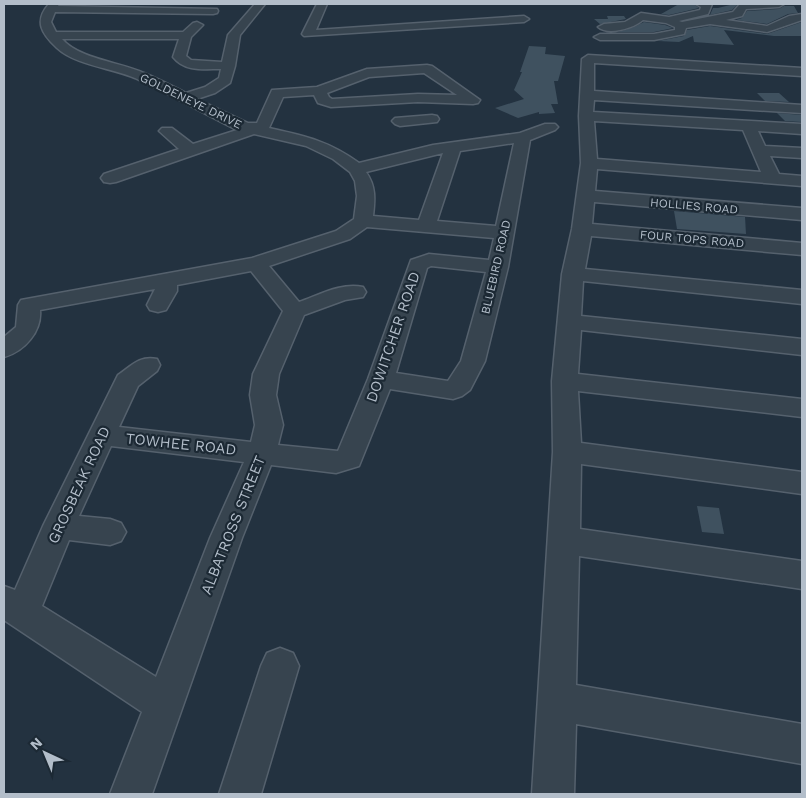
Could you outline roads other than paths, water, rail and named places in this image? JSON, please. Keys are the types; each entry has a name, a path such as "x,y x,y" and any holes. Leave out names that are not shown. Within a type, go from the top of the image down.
{"street":[{"path":"185,98 220,85 225,80 234,35 260,4"},
{"path":"322,4 322,16 308,34 526,15 521,32"},
{"path":"669,20 706,9 731,16 738,14 743,6 779,4"},
{"path":"784,4 789,15 798,17"},
{"path":"740,25 764,16 761,5"},
{"path":"216,7 186,36 176,50 179,57 188,64 229,66"},
{"path":"51,18 216,7"},
{"path":"706,9 740,25 766,29 798,17"},
{"path":"681,26 669,20 641,16 627,26 602,32 654,37 680,32 681,26 706,9"},
{"path":"51,18 186,36"},
{"name":"GOLDENEYE DRIVE","path":"51,18 62,46 78,55 138,75 243,127 311,142 340,156 356,169"},
{"path":"180,22 199,23"},
{"path":"78,55 98,50"},
{"path":"553,794 567,452 565,381 573,274 582,229 588,162 588,59 802,72"},
{"path":"110,178 263,126 277,93 319,91 354,77 385,72 426,69 473,100 418,98 331,103 323,100 319,91"},
{"path":"385,72 418,98"},
{"path":"589,91 802,109"},
{"path":"589,91 748,126 802,129"},
{"path":"400,121 432,118"},
{"path":"748,126 772,178"},
{"path":"362,221 366,196 364,181 356,169 409,155 523,137 550,127"},
{"path":"167,132 191,151"},
{"name":"BLUEBIRD ROAD","path":"382,379 453,390 461,384 473,361 498,267 523,137"},
{"path":"426,227 453,147"},
{"path":"760,150 802,153"},
{"path":"588,162 802,181"},
{"name":"HOLLIES ROAD","path":"585,196 802,214"},
{"path":"747,210 751,244"},
{"path":"4,349 24,333 30,322 30,305 256,264 343,235 362,221 505,233"},
{"name":"FOUR TOPS ROAD","path":"582,229 802,249"},
{"name":"DOWITCHER ROAD","path":"349,458 382,379 418,264 429,260 498,267"},
{"path":"256,264 295,311 341,294 356,292"},
{"path":"573,274 802,296"},
{"path":"158,305 166,291 166,281"},
{"name":"ALBATROSS STREET","path":"131,794 226,538 262,453 269,426 263,395 266,374 295,311"},
{"path":"570,322 802,347"},
{"name":"GROSBEAK ROAD","path":"13,607 59,526 127,381 148,365"},
{"path":"565,381 802,408"},
{"name":"TOWHEE ROAD","path":"102,435 336,462 349,458"},
{"path":"567,452 802,483"},
{"path":"59,526 110,532"},
{"path":"564,540 802,575"},
{"path":"13,607 165,704"},
{"path":"240,794 280,666"},
{"path":"556,701 802,744"}]}
